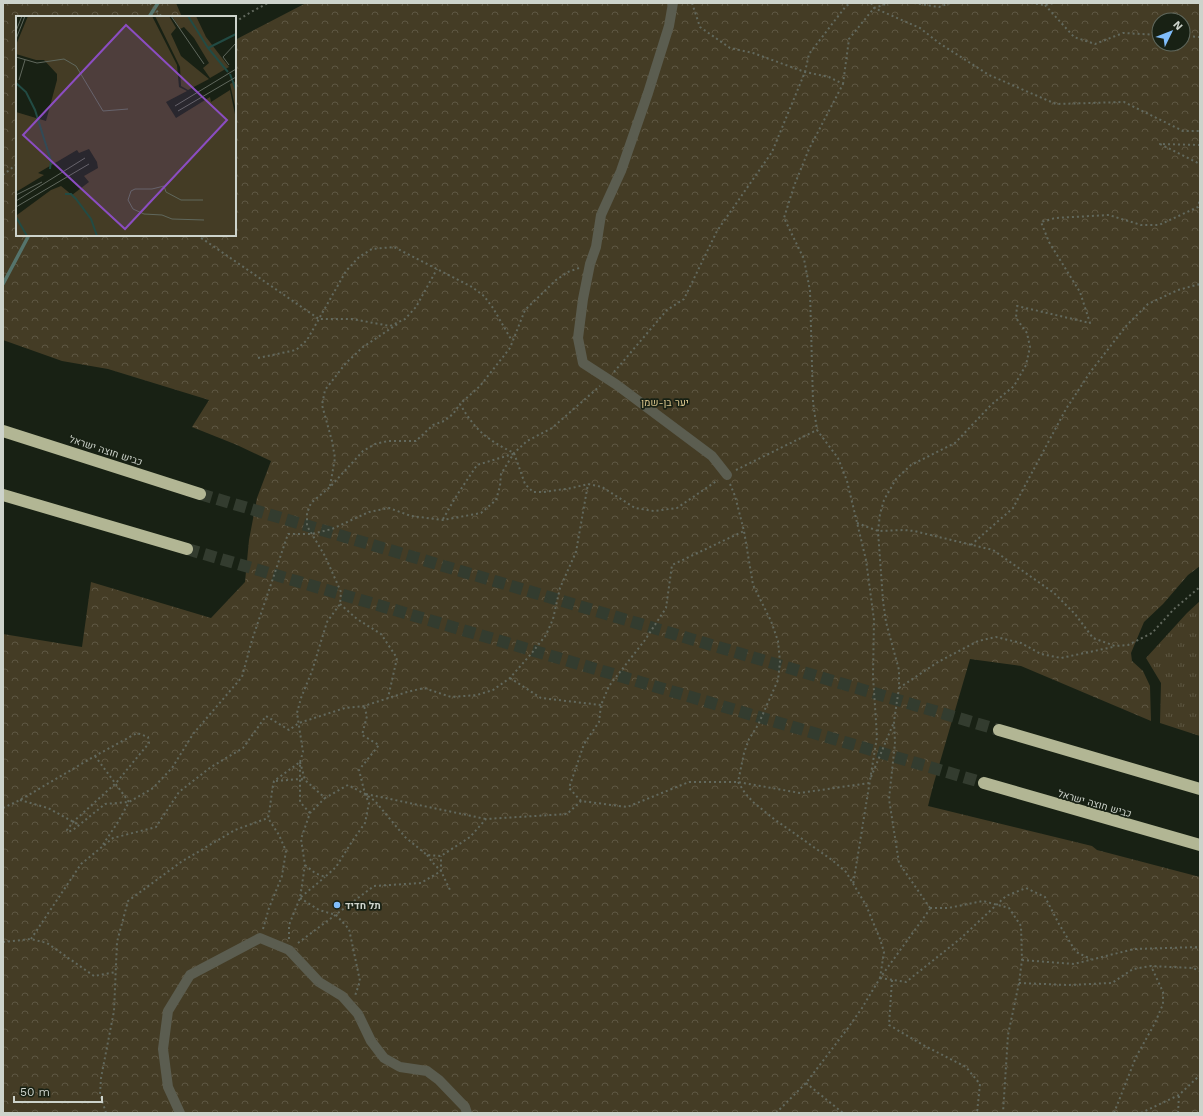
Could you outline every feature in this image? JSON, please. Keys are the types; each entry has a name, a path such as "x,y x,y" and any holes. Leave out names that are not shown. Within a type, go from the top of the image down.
{"highway":[{"name":"כביש חוצה ישראל","path":"3,430 200,494"},
{"path":"3,495 187,549"},
{"path":"999,730 1200,789"},
{"name":"כביש חוצה ישראל","path":"984,783 1200,845"}],"street":[{"path":"673,3 669,26 621,171 601,215 596,247 590,264 583,299 578,338 583,363 608,379 712,456 727,475"},
{"path":"180,1113 168,1088 163,1049 168,1011 190,975 260,938 289,950 319,982 342,996 358,1014 371,1041 384,1058 400,1067 427,1072 439,1080 465,1107 467,1113"}],"path":[{"path":"150,3 161,16"},
{"path":"236,21 268,3"},
{"path":"692,3 700,27 730,48 753,53 843,84"},
{"path":"3,808 20,800 137,733 148,737 149,743 116,783 73,822 67,829 68,832 105,804 130,802 153,788 172,768 193,734 242,677 252,640 288,534 312,534 332,529 369,512 389,508 410,516 443,520 482,513 496,500 500,486 501,474 514,453 527,441 552,428 608,379 667,310 684,300 717,231 772,152 805,72 809,54 846,6 851,3"},
{"path":"871,3 874,8 920,28 939,43 989,75 1056,104 1124,102 1183,131 1200,131"},
{"path":"853,885 877,737 873,676 874,620 866,560 847,481 838,458 817,430 813,402 810,291 804,258 784,218 794,186 810,148 843,84 849,39 874,8 889,3"},
{"path":"914,3 939,7 950,3"},
{"path":"1031,3 1045,5 1054,3"},
{"path":"1045,5 1074,37 1095,44 1123,33 1151,35"},
{"path":"1200,145 1160,144 1200,164"},
{"path":"3,176 16,165"},
{"path":"930,908 899,863 889,799 895,742 894,721 899,688 899,670 886,622 878,531 880,514 884,500 896,479 911,465 955,443 991,405 1014,386 1026,366 1030,347 1027,333 1016,318 1017,306 1090,323 1080,292 1049,242 1041,222 1055,218 1109,215 1141,225 1159,225 1198,207 1200,199"},
{"path":"198,236 319,319 352,319 390,326 405,318"},
{"path":"258,358 296,350 307,340 346,271 359,256 372,248 394,247 472,287 484,296 493,308 512,341"},
{"path":"310,813 300,802 300,762 303,752 297,713 300,698 312,671 327,622 340,604 341,592 325,556 307,526 307,513 311,503 330,487 363,451 375,444 388,441 416,441 433,425 444,421 453,414 460,404 480,386 510,348 525,310 556,280 568,272 590,264"},
{"path":"330,487 335,458 322,405 325,390 346,363 363,347 405,318 416,307 436,269"},
{"path":"972,545 1013,508 1066,409 1091,371 1127,325 1148,304 1178,290 1200,284"},
{"path":"460,404 475,426 487,439 514,453 524,484 533,492 572,488 588,484 602,486 635,508 654,511 677,508 709,485 817,430"},
{"path":"443,520 457,495 477,465 514,453"},
{"path":"727,475 735,496 744,530 753,585 776,634 780,662 778,680 758,725 749,740 744,753 738,782 753,802 846,872 866,905 884,952 880,978"},
{"path":"31,939 81,864 114,838 156,827 179,792 211,767 243,748 266,716 289,730 299,723 345,708 364,706 424,688 451,697 477,695 493,690 510,678 546,635 553,619 560,588 576,552 588,484"},
{"path":"857,523 878,531 914,531 993,550 1048,589 1075,614 1093,638 1114,646"},
{"path":"744,530 672,565 666,608 645,640 609,686 601,705 599,722 584,744 569,788 581,801 626,807 689,782 738,782 800,793 869,783"},
{"path":"899,688 938,662 978,641 996,637 1021,643 1040,654 1060,658 1114,646 1128,645 1152,633 1174,609 1200,587"},
{"path":"340,604 357,619 381,634 397,658 388,698"},
{"path":"510,678 541,698 601,705"},
{"path":"300,898 336,867 353,840 366,824 369,803 365,794 359,770 379,745 362,735 367,716 364,706"},
{"path":"869,783 894,721"},
{"path":"95,756 130,802"},
{"path":"300,762 305,780"},
{"path":"260,938 269,908 282,876 286,851 279,835 268,818 271,806 271,793 274,781 300,762"},
{"path":"274,781 305,780 325,798"},
{"path":"289,950 289,925 300,898 305,865 301,839 310,813 325,798 348,785 375,801 405,837 427,855 441,871 450,890"},
{"path":"365,794 486,819 567,814 581,801"},
{"path":"20,800 48,808 79,825"},
{"path":"100,849 130,802"},
{"path":"106,1113 100,1094 101,1078 114,1011 117,942 128,901 181,862 235,830 268,818"},
{"path":"427,855 441,856 470,837 486,819"},
{"path":"441,856 441,871"},
{"path":"305,865 314,873 325,877"},
{"path":"289,950 374,886 421,883 441,871"},
{"path":"880,978 906,982 960,939 1006,896 1026,888 1045,897 1076,952 1091,959"},
{"path":"300,898 319,910 336,914 349,929 360,981 352,1007"},
{"path":"930,908 948,908 983,902 1009,908 1021,926 1022,960 1019,983 1008,1035 1003,1113"},
{"path":"776,1113 806,1083 852,1023 880,978 930,908"},
{"path":"3,942 31,939 47,943 94,976 116,972"},
{"path":"1022,960 1074,964 1134,949 1200,947"},
{"path":"1019,983 1068,985 1112,983 1133,969 1151,966 1193,968 1200,971"},
{"path":"1114,1113 1136,1057 1156,1023 1163,1004 1163,992 1151,966"},
{"path":"892,980 889,1025 923,1045 966,1067 980,1084 977,1113"},
{"path":"1141,1113 1179,1095 1200,1075"},
{"path":"806,1083 843,1113"},
{"path":"1178,1113 1179,1095"}],"green space":[{"name":"יער בן-שמן","path":"3,3 176,3 182,16 16,16 16,236 236,236 236,39 306,3 1200,3 1200,566 1188,575 1163,604 1144,622 1131,653 1132,661 1143,671 1150,686 1151,721 1021,666 970,659 928,806 1092,846 1097,850 1200,877 1200,1113 3,1113 3,634 82,647 91,582 211,618 245,582 249,540 257,498 271,461 237,445 192,427 209,400 108,369 62,361 3,340"},
{"path":"1200,601 1200,736 1160,723 1161,683 1146,658"}],"waterway":[{"path":"150,16 158,3"},
{"path":"3,284 28,236"}],"tunnel":[{"path":"200,494 999,730"},
{"path":"187,549 984,783"}],"place":[{"name":"תל חדיד","path":"337,905"}]}
